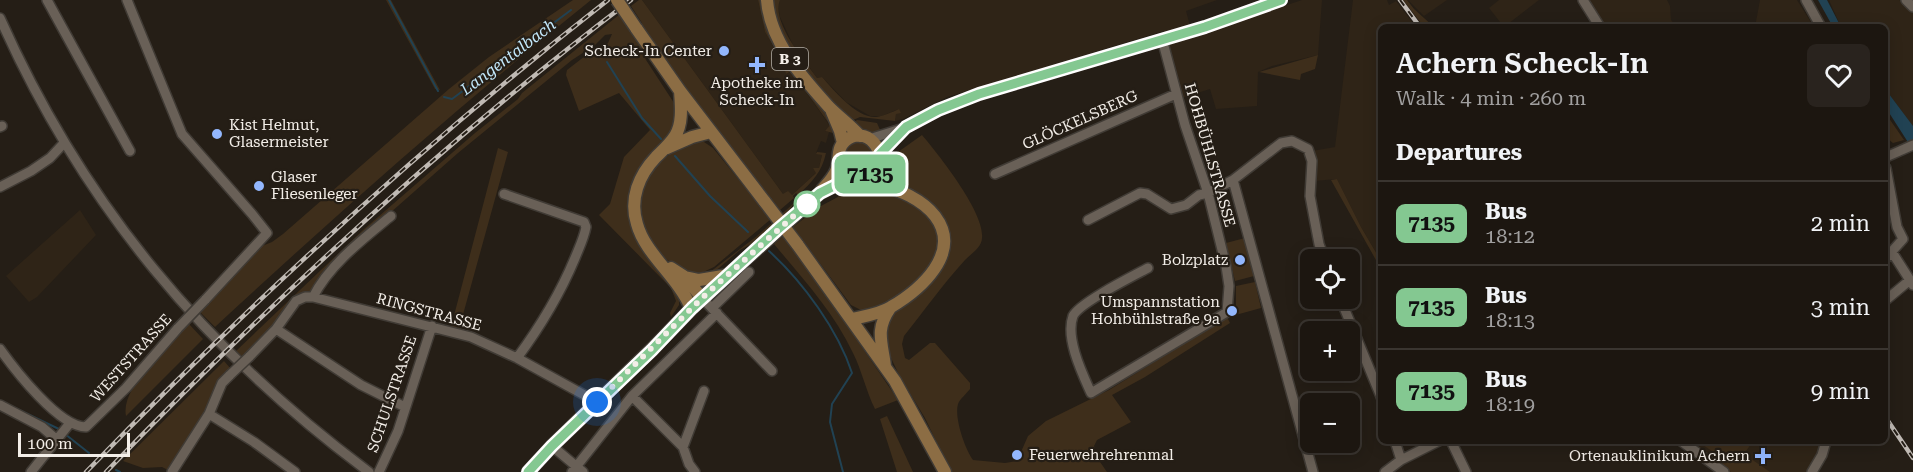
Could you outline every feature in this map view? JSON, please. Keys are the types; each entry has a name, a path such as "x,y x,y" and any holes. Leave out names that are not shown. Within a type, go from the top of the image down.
{"main road":[{"path":"617,0 680,91 855,324 894,381 945,472"},
{"name":"B 3","path":"767,0 769,19 775,35 790,60 830,108 874,142 879,160"},
{"path":"676,136 681,118 680,91"},
{"name":"B 3","path":"830,108 843,143"},
{"path":"692,308 683,290 640,234 634,211 637,187 642,175 685,128 703,122"},
{"path":"663,150 692,137 711,132"},
{"path":"865,137 854,136 843,143 838,152 839,163 844,171 905,193"},
{"path":"855,324 890,308 932,275 942,253 941,230 936,218 926,207 884,175 879,160"},
{"path":"820,193 857,177 869,175 879,160"},
{"path":"528,472 702,298 820,193 833,177 839,163"},
{"path":"662,263 685,277 699,280 730,275"},
{"path":"685,277 702,298"},
{"path":"855,324 869,326 882,319 890,308"},
{"path":"882,319 880,335 886,370"}],"street":[{"path":"47,0 130,151"},
{"name":"WESTSTRASSE","path":"69,425 80,427 90,425 267,233 182,134 127,0"},
{"path":"865,137 906,127 938,110 979,94 1205,27 1281,0"},
{"path":"1582,0 1598,24"},
{"path":"1806,0 1819,24"},
{"path":"1906,0 1913,7"},
{"path":"0,18 42,104 64,143 127,237 207,331 306,423 369,472"},
{"name":"HOHBÜHLSTRASSE","path":"1148,268 1108,289 1074,314 1071,324 1075,357 1090,393 1227,312 1229,286 1226,266 1208,193 1176,94 1162,39"},
{"name":"GLÖCKELSBERG","path":"995,174 1176,94"},
{"path":"879,160 906,127"},
{"path":"1088,220 1140,193 1146,194 1171,209 1186,205 1198,195 1208,193 1233,180 1281,143 1292,141 1308,149 1312,161 1311,202 1321,249"},
{"path":"0,187 50,158 64,143"},
{"path":"1888,156 1911,146"},
{"path":"1888,179 1897,227 1908,240 1889,255"},
{"path":"1233,180 1312,472"},
{"path":"504,194 584,222 586,227 569,271 552,305 539,328 517,358"},
{"path":"172,472 208,414 217,392 230,375 276,329 296,301 305,297 313,297 327,273 391,216"},
{"path":"1888,299 1911,282 1896,255 1889,255"},
{"path":"552,446 577,470 632,396 749,272"},
{"name":"RINGSTRASSE","path":"313,297 471,337 517,358 597,402"},
{"path":"702,298 772,371"},
{"path":"1345,309 1378,389"},
{"name":"SCHULSTRASSE","path":"379,472 393,444 432,326"},
{"path":"276,329 361,385 405,407"},
{"path":"0,350 17,372 69,425 31,472"},
{"path":"683,447 704,391"},
{"path":"632,396 683,447 689,464 695,472"},
{"path":"0,405 42,427 58,439"},
{"path":"208,414 254,442 296,472"},
{"path":"1396,444 1401,460"},
{"path":"1385,472 1401,460 1433,444"},
{"path":"1452,444 1466,472"},
{"path":"1685,444 1724,472"},
{"path":"1813,472 1825,444"}],"shaded area":[{"path":"386,0 391,0 440,90 435,89"},
{"path":"573,0 591,0 400,160 215,327 199,311 257,248 272,242 283,234 489,57"},
{"path":"642,0 758,0 765,32 781,59 786,74 791,71 830,126 825,131 829,132 826,143 821,141 816,153 822,155 819,168 813,168 817,172 792,195 783,194"},
{"path":"642,0 783,194 788,191 792,195 816,173 813,168 819,168 822,155 816,154 817,152 826,153 822,166 812,181 798,195 796,193 794,198 780,210 640,25 642,23 631,6"},
{"path":"758,0 761,0 771,36 827,114 837,130 833,133 825,131 830,125 791,71 786,74 781,59 765,32"},
{"path":"772,0 780,0 778,9 784,30 817,78 822,77 853,108 868,116 876,117 899,109 901,113 896,114 895,121 860,117 851,121 810,78 792,54 778,28"},
{"path":"780,0 1217,0 1186,11 1193,37 1302,0 1322,0 1318,55 1272,66 1258,72 1257,106 1216,109 1210,89 1182,98 1164,31 947,97 895,121 899,109 882,116 870,116 846,102 822,77 817,78 793,45 780,17 778,6"},
{"path":"1353,0 1387,0 1389,5 1396,1 1414,24 1378,24 1378,256 1337,179 1314,181 1312,151 1335,147"},
{"path":"1403,0 1407,0 1431,24 1422,24"},
{"path":"1408,0 1447,0 1424,16"},
{"path":"1499,0 1539,0 1508,24 1502,24 1489,8"},
{"path":"1586,0 1667,0 1671,20 1674,24 1601,24"},
{"path":"1760,0 1797,0 1812,24 1756,24"},
{"path":"1829,0 1899,0 1905,3 1903,0 1913,0 1913,126 1888,93 1888,24 1840,24"},
{"path":"620,14 635,33 646,60 676,106 676,127 629,207 631,224 638,243 679,291 679,305 671,317 670,313 676,301 671,288 599,215 610,204 624,157 650,130 619,93 579,111 566,75 567,70 585,56 608,43 612,34 605,35 595,45 572,60 458,153 373,228 312,293 280,320 243,357 236,351 363,230 518,99 522,93"},
{"path":"1318,55 1315,69 1301,74 1300,80 1259,72"},
{"path":"1888,117 1904,140 1893,143 1890,140"},
{"path":"857,120 877,123 881,132 873,133 863,130 853,123"},
{"path":"922,135 969,200 981,227 982,241 949,278 904,336 902,344 905,358 909,360 930,343 935,343 970,383 970,389 959,402 957,410 961,433 973,460 1005,463 1017,461 1028,436 1046,421 1109,390 1227,317 1230,323 1145,377 1112,395 1131,422 1097,440 1094,446 1098,459 1107,472 951,472 925,418 900,377 884,343 889,317 932,282 940,272 945,260 947,233 887,174 898,152"},
{"path":"696,141 704,142 713,148 771,219 714,267 695,276 674,264 655,249 646,235 641,220 640,205 643,190 658,165 669,155"},
{"path":"859,141 870,146 875,157 870,168 859,173 848,168 843,157 848,146"},
{"path":"498,148 508,152 459,329 451,327"},
{"path":"1337,179 1378,256 1378,264 1331,180"},
{"path":"879,187 908,200 924,211 934,224 938,238 936,251 930,264 910,288 885,305 863,311 851,305 793,227 819,207 853,189 872,193"},
{"path":"794,203 786,216 759,240 740,250 712,274 710,272 757,236"},
{"path":"80,210 96,235 37,297 29,302 6,276"},
{"path":"784,235 898,400 875,409 856,360 837,323 774,244"},
{"name":"Bolzplatz","path":"1245,238 1254,276 1235,281 1226,243"},
{"path":"1255,282 1261,308 1232,316 1236,306 1236,286"},
{"path":"188,323 203,339 126,416 126,405 138,379"},
{"path":"224,361 231,369 218,382 198,424 168,470 162,467 143,468 123,461"},
{"path":"887,416 913,472 897,472 880,419"},
{"name":"Ortenauklinikum Achern","path":"1694,444 1820,444 1806,472 1731,472"},
{"path":"1702,444 1751,444 1744,454 1770,472 1731,472 1708,455 1712,451"}],"water":[{"path":"1818,0 1827,0 1839,24 1831,24"},
{"path":"1888,93 1913,126 1913,150 1888,111"}],"waterway":[{"name":"Langentalbach","path":"389,0 438,91"},
{"name":"Langentalbach","path":"444,97 452,99 571,10"},
{"name":"Langentalbach","path":"598,49 602,56"},
{"name":"Langentalbach","path":"607,62 642,118 661,139"},
{"name":"Langentalbach","path":"675,156 710,196 748,232"},
{"name":"Langentalbach","path":"769,251 807,292 829,324 852,373 832,404 830,422 843,472"},
{"path":"15,408 61,430"},
{"path":"65,434 89,453"},
{"path":"116,470 120,472"}],"railway":[{"path":"86,472 211,347 339,227 471,111 608,0"},
{"path":"106,472 230,347 359,226 493,110 631,0"},
{"path":"1400,0 1418,24"},
{"path":"1888,421 1913,458"}],"bus line":[{"name":"7135","path":"528,472 702,298 820,193 852,177 863,177 874,171 878,166 880,154 906,127 929,114 979,94 1205,27 1281,0"}],"place":[{"name":"Scheck-In Center","path":"724,51"},
{"name":"Apotheke im Scheck-In","path":"757,65"},
{"name":"Kist Helmut, Glasermeister","path":"217,134"},
{"name":"Glaser Fliesenleger","path":"259,186"},
{"name":"Bolzplatz","path":"1240,260"},
{"name":"Umspannstation Hohbühlstraße 9a","path":"1232,311"},
{"name":"Feuerwehrehrenmal","path":"1017,455"},
{"name":"Ortenauklinikum Achern","path":"1763,456"}],"route":[{"path":"597,402 702,298 807,204"}]}
